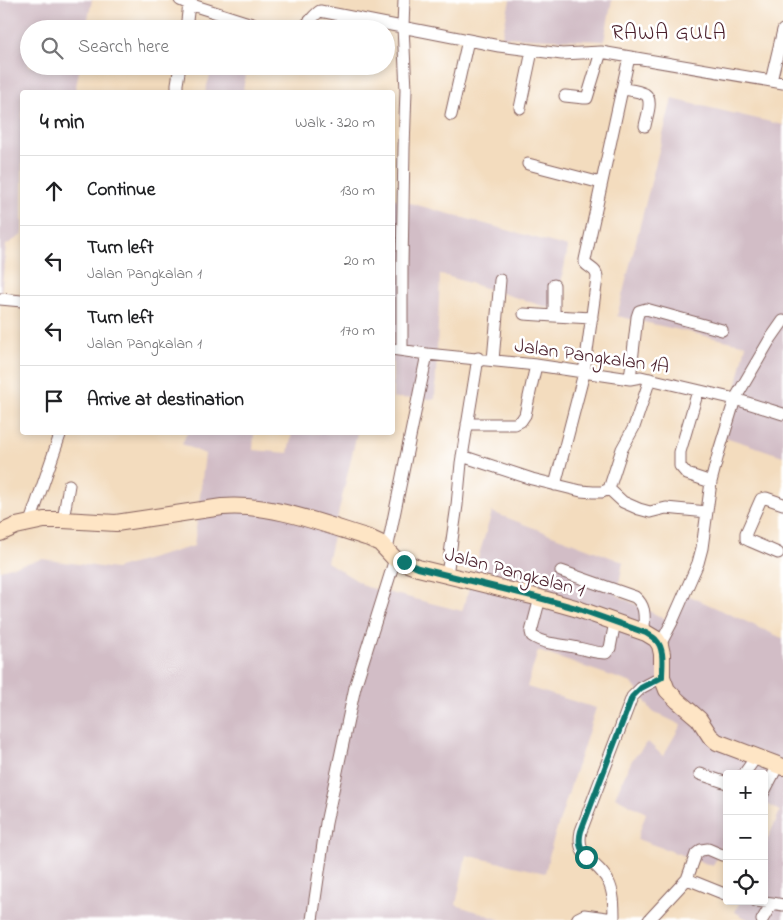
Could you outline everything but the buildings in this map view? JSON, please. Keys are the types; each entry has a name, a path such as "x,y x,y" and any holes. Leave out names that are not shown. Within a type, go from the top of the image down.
{"main road":[{"name":"Jalan Pangkalan 1","path":"0,533 30,522 63,520 116,523 222,506 251,506 295,515 369,538 380,543 391,554 418,568 576,608 644,632 656,639 660,645"},
{"path":"660,645 662,677 667,690 699,719 710,736 717,742 780,766"}],"street":[{"path":"397,349 402,266 406,90 403,28 404,0"},
{"path":"186,20 185,2 240,20"},
{"path":"309,20 320,11 364,20"},
{"path":"395,26 499,46 562,54 601,52 777,82 783,30"},
{"path":"451,115 468,40"},
{"path":"520,108 532,50"},
{"path":"565,96 587,98 601,52"},
{"path":"556,485 584,373 597,274 595,270 585,263 629,57"},
{"path":"177,90 178,75"},
{"path":"624,89 644,93 648,97 649,104 645,126"},
{"path":"528,164 601,184"},
{"path":"493,360 500,280"},
{"path":"554,285 554,316"},
{"path":"0,299 20,301"},
{"path":"630,379 639,311 646,308 722,330"},
{"path":"524,314 592,318"},
{"path":"660,645 698,563 711,482 735,399 783,321"},
{"name":"Jalan Pangkalan 1A","path":"397,349 427,354 536,365 630,379 641,377 735,399 783,414"},
{"path":"312,920 326,823 354,687 391,554 427,354"},
{"path":"447,575 462,456 478,358"},
{"path":"467,424 515,424 521,421 525,415 536,365"},
{"path":"462,456 532,479 581,491 602,492 609,489 622,449 634,427 650,379"},
{"path":"698,390 680,452 680,466 687,474 711,482"},
{"path":"30,522 60,435"},
{"path":"63,520 69,485"},
{"path":"609,489 623,502 650,512 666,508 706,512"},
{"path":"778,554 746,539 746,533 761,499 766,498 783,504"},
{"path":"561,571 635,597 641,602 644,610 644,632"},
{"path":"540,598 531,632 532,636 539,640 599,653 606,652 610,648 615,622"},
{"path":"577,920 584,915 614,920 613,895 608,880 580,849 579,840 632,697 641,688 662,677"},
{"path":"747,770 756,757"},
{"path":"768,786 780,766"},
{"path":"700,774 723,782"},
{"path":"650,920 686,879 696,854 700,850 708,849 723,855"},
{"path":"686,879 723,893"},
{"path":"762,920 778,904"}],"shaded area":[{"path":"0,0 92,0 88,20 20,20 20,75 78,75 75,90 20,90 20,236 6,245 0,304"},
{"path":"510,0 612,0 604,41 502,37"},
{"path":"210,75 246,75 243,89 246,90 206,90"},
{"path":"672,99 783,125 783,456 725,437 746,345 617,316"},
{"path":"395,199 568,247 556,310 440,274 435,399 395,398"},
{"path":"186,435 254,435 253,450 288,453 292,435 357,435 327,562 367,587 462,611 492,512 623,562 617,595 665,619 679,591 783,637 783,920 749,920 735,912 738,905 768,905 768,838 780,811 768,805 768,770 723,770 723,843 713,866 637,839 646,813 615,797 632,760 648,742 663,756 681,725 652,711 632,683 538,651 527,687 596,708 552,844 545,873 466,855 456,905 501,920 0,920 0,570 42,559 115,569 194,546 205,454 182,444"}],"district":[{"name":"RAWA GULA","path":"669,32"}],"route":[{"path":"404,562 418,568 576,608 646,633 656,639 660,645 662,677 641,688 632,697 581,831 580,849 586,857"}]}
